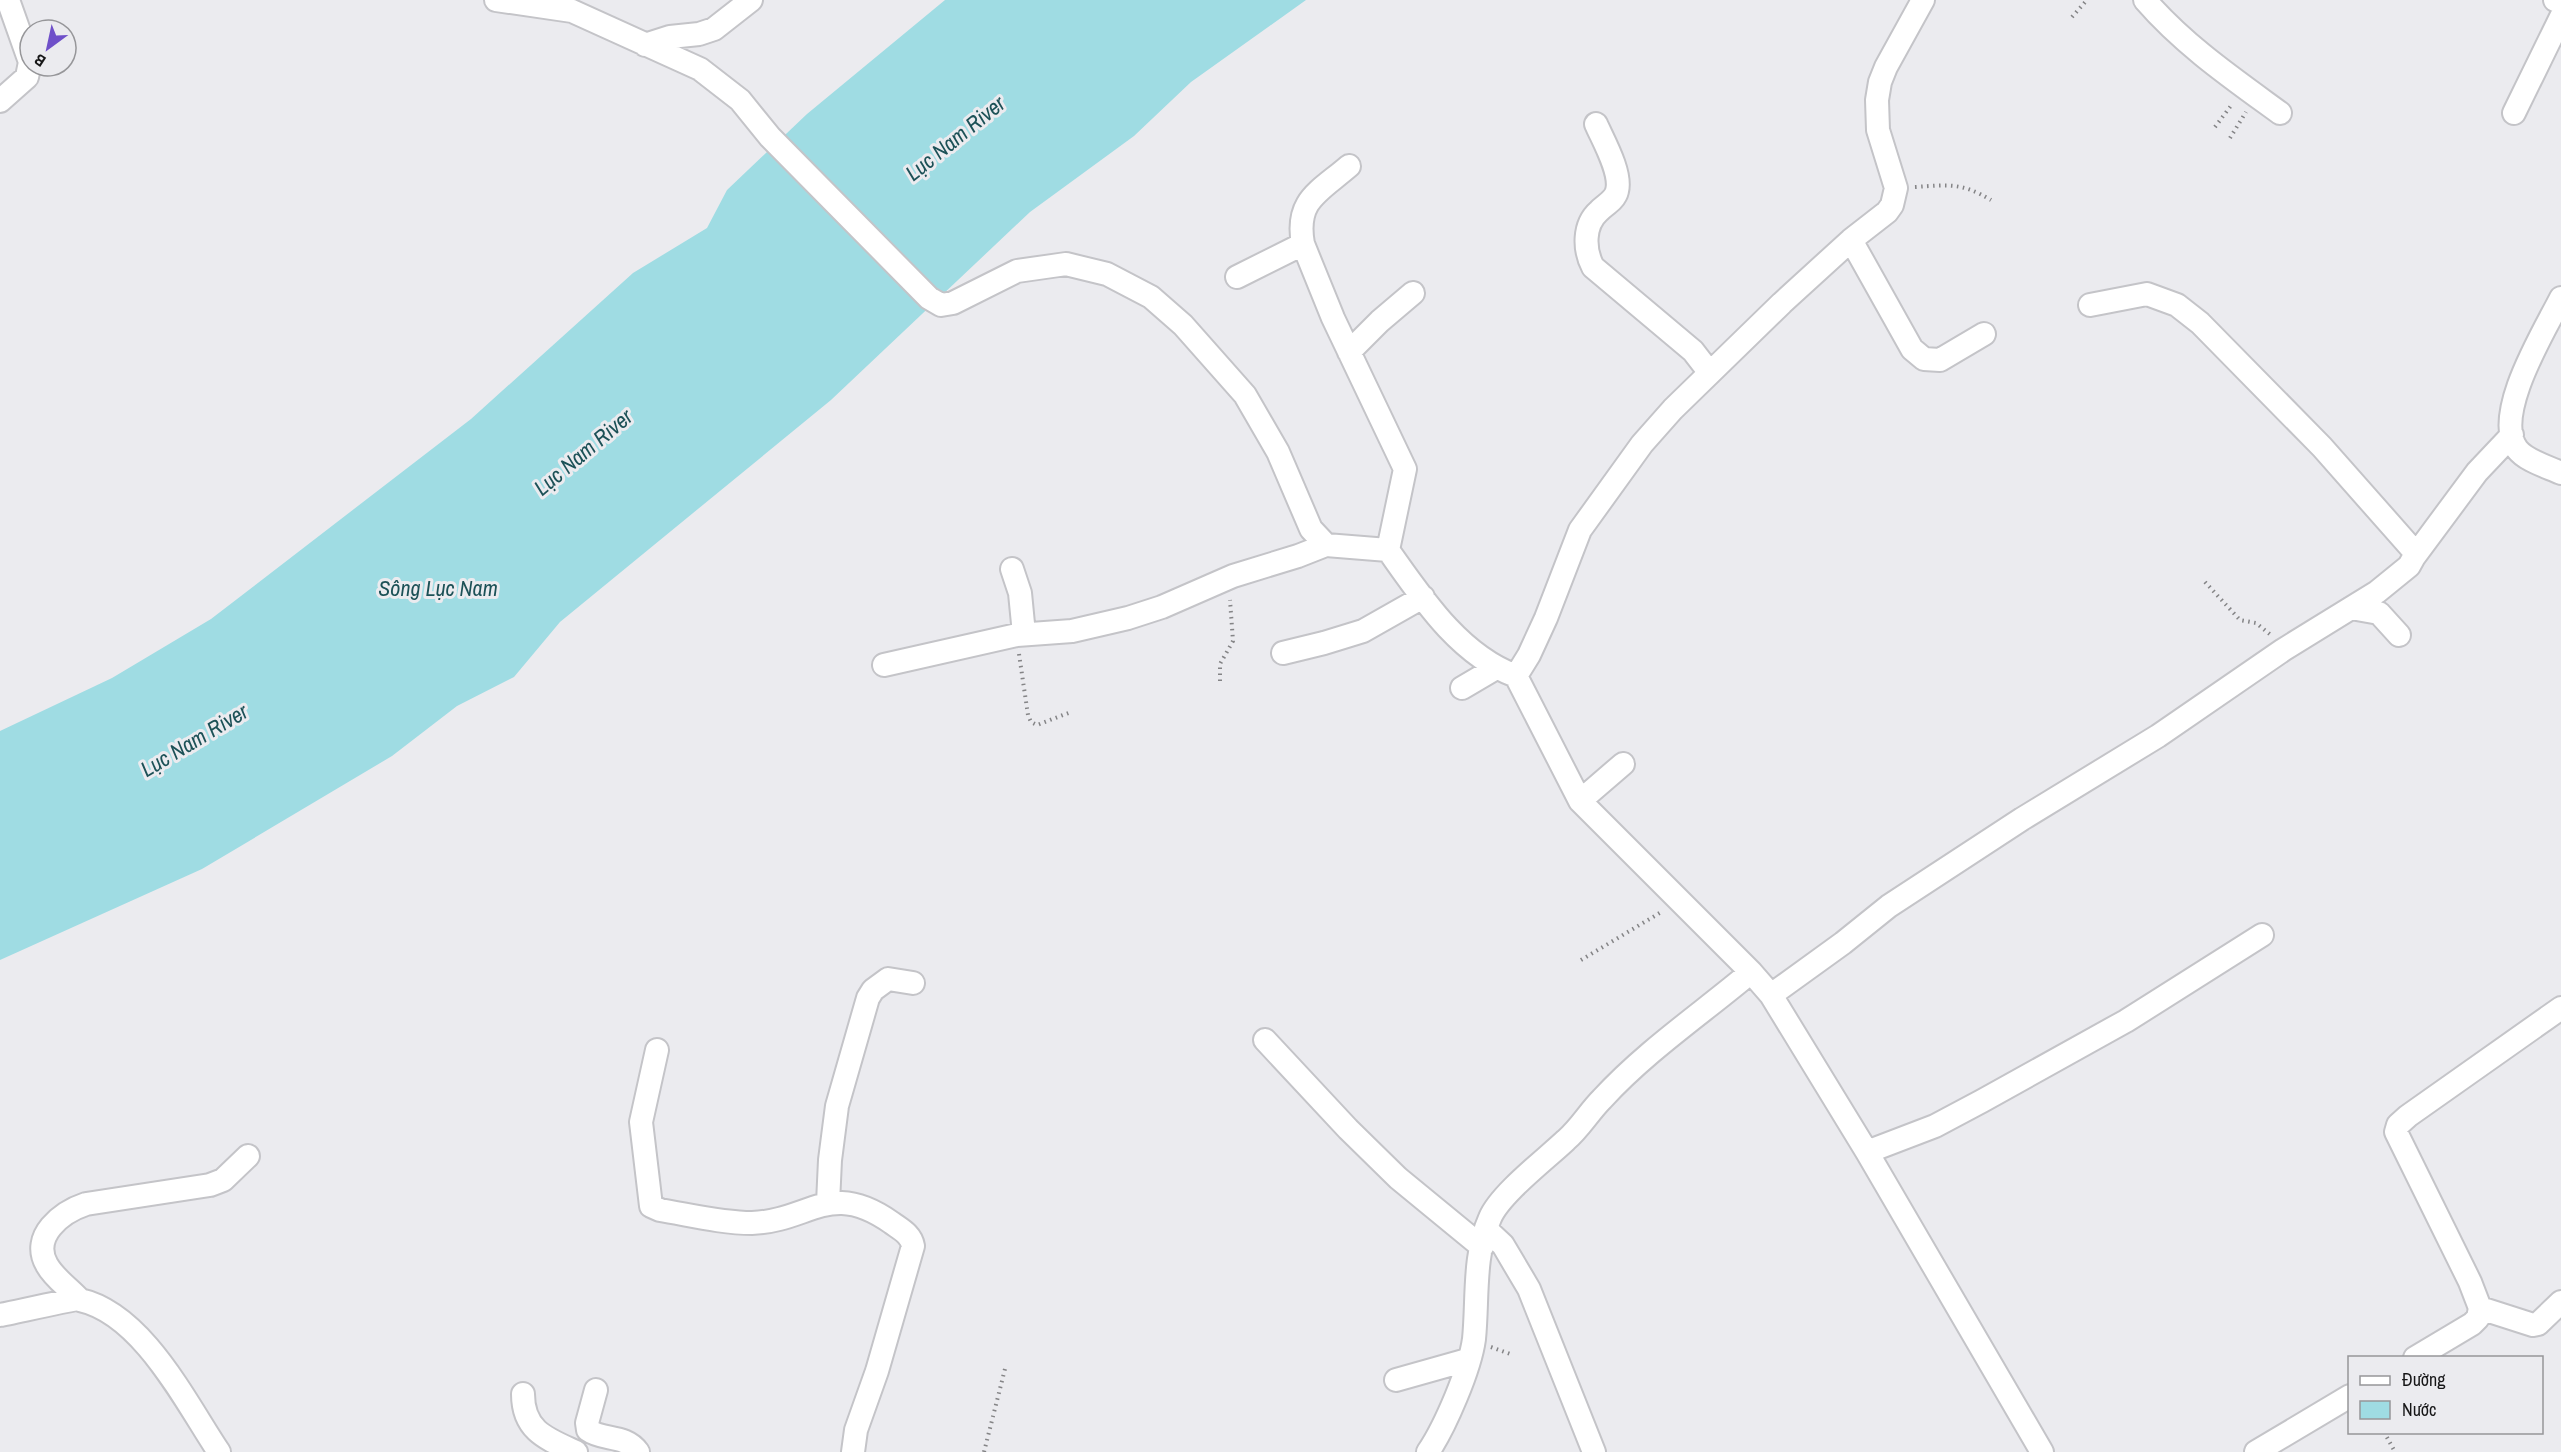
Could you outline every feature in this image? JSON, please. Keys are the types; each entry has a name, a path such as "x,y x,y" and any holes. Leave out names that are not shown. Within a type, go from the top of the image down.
{"street":[{"path":"8,0 18,28"},
{"path":"495,0 572,11 700,69 740,100 770,137 929,298 941,304 953,303 1017,272 1066,264 1107,274 1151,297 1183,325 1245,395 1278,452 1311,529 1326,545"},
{"path":"645,45 670,37 699,34 714,29 751,0"},
{"path":"1461,688 1506,672 1529,655 1546,618 1574,544 1589,515 1642,444 1710,372 1851,240 1887,212 1895,197 1896,188 1878,130 1877,100 1880,82 1923,0"},
{"path":"2145,0 2173,31 2201,56 2280,113"},
{"path":"2555,0 2561,3"},
{"path":"2514,112 2561,17"},
{"path":"0,101 26,78"},
{"path":"1596,124 1613,164 1618,186 1613,198 1588,225 1588,258 1593,267 1693,351 1710,372"},
{"path":"1349,166 1304,207 1300,221 1302,244 1404,469 1388,550"},
{"path":"1851,240 1912,349 1924,359 1940,360 1984,334"},
{"path":"1237,277 1302,244"},
{"path":"1349,352 1413,293"},
{"path":"2090,304 2147,294 2177,305 2200,323 2322,447 2413,550 2414,557"},
{"path":"2561,298 2522,374 2512,407 2512,435 2517,449 2532,460 2561,474"},
{"path":"1771,995 1843,943 1889,906 2022,819 2158,736 2404,571 2478,472 2512,435"},
{"path":"884,665 1021,635 1072,631 1128,618 1162,607 1233,576 1326,545 1388,550 1424,597 1469,649 1506,672 1580,801 1771,995 1867,1152 2042,1452"},
{"path":"1012,569 1018,585 1021,635"},
{"path":"1283,653 1363,631 1424,597"},
{"path":"2351,608 2379,613 2399,635"},
{"path":"1580,801 1623,765"},
{"path":"1867,1152 1935,1126 1992,1095 2126,1021 2262,935"},
{"path":"1428,1452 1461,1382 1474,1340 1476,1286 1484,1238 1491,1216 1510,1193 1570,1136 1602,1098 1675,1033 1750,972"},
{"path":"828,1203 830,1160 837,1106 868,998 873,990 888,979 913,983"},
{"path":"2418,1356 2472,1324 2478,1318 2480,1308 2465,1272 2396,1132 2398,1125 2561,1008"},
{"path":"1265,1040 1348,1129 1390,1170 1484,1238 1503,1245 1529,1289 1594,1452"},
{"path":"657,1050 641,1122 651,1206 660,1210 752,1223 828,1203 858,1205 881,1216 908,1234 913,1246 877,1371 856,1430 853,1452"},
{"path":"219,1452 176,1384 145,1345 127,1326 107,1311 79,1299 53,1274 42,1249 47,1233 60,1216 71,1209 86,1204 210,1185 223,1180 248,1156"},
{"path":"0,1315 79,1299"},
{"path":"2480,1308 2533,1326 2561,1302"},
{"path":"1396,1380 1467,1360"},
{"path":"596,1390 587,1423 588,1430 623,1440 638,1452"},
{"path":"523,1394 523,1408 540,1434 576,1452"},
{"path":"2256,1452 2348,1397"}],"path":[{"path":"2072,17 2087,0"},
{"path":"2215,127 2251,92"},
{"path":"2230,138 2251,92"},
{"path":"1896,188 1946,184 1991,200"},
{"path":"1220,681 1220,664 1233,641 1230,601 1233,576"},
{"path":"2205,582 2240,620 2262,627 2283,650"},
{"path":"1021,635 1029,719 1037,725 1071,712"},
{"path":"1581,960 1679,901"},
{"path":"984,1452 1006,1365"},
{"path":"2385,1434 2395,1452"}],"water":[{"name":"Sông Lục Nam","path":"945,0 1306,0 1191,82 1134,136 1030,212 831,400 560,622 514,677 457,706 392,756 202,869 0,960 0,731 112,678 211,619 471,419 633,273 707,228 727,190 807,114"}],"water label":[{"name":"Lục Nam River","path":"955,138"},
{"name":"Lục Nam River","path":"583,452"},
{"name":"Lục Nam River","path":"194,740"}]}
